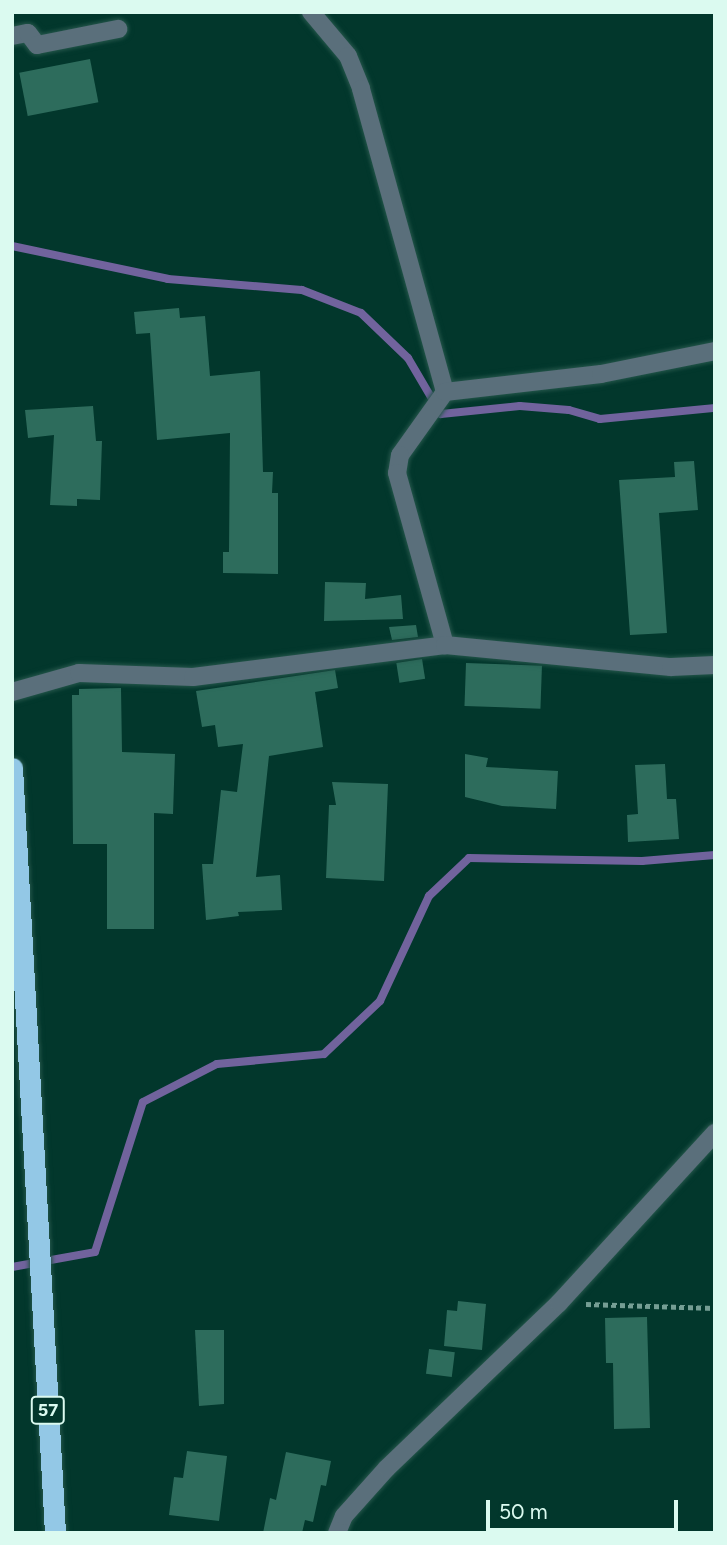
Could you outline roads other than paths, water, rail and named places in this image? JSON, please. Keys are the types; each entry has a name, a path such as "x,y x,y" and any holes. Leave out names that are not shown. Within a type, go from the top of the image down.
{"highway":[{"name":"57","path":"12,768 55,1533"}],"street":[{"path":"311,12 348,56 361,89 445,392"},
{"path":"12,36 28,33 37,45 118,29"},
{"path":"445,645 397,473 400,455 445,392 601,374 715,351"},
{"path":"12,692 79,673 193,677 445,645 671,667 715,665"},
{"path":"337,1533 344,1516 387,1468 559,1303 715,1133"}],"waterway":[{"path":"12,246 168,279 302,290 361,313 408,358 441,414 520,406 569,410 600,419 715,408"},
{"path":"12,1267 95,1252 143,1102 217,1064 324,1054 380,1001 429,896 469,858 642,861 715,855"}]}
